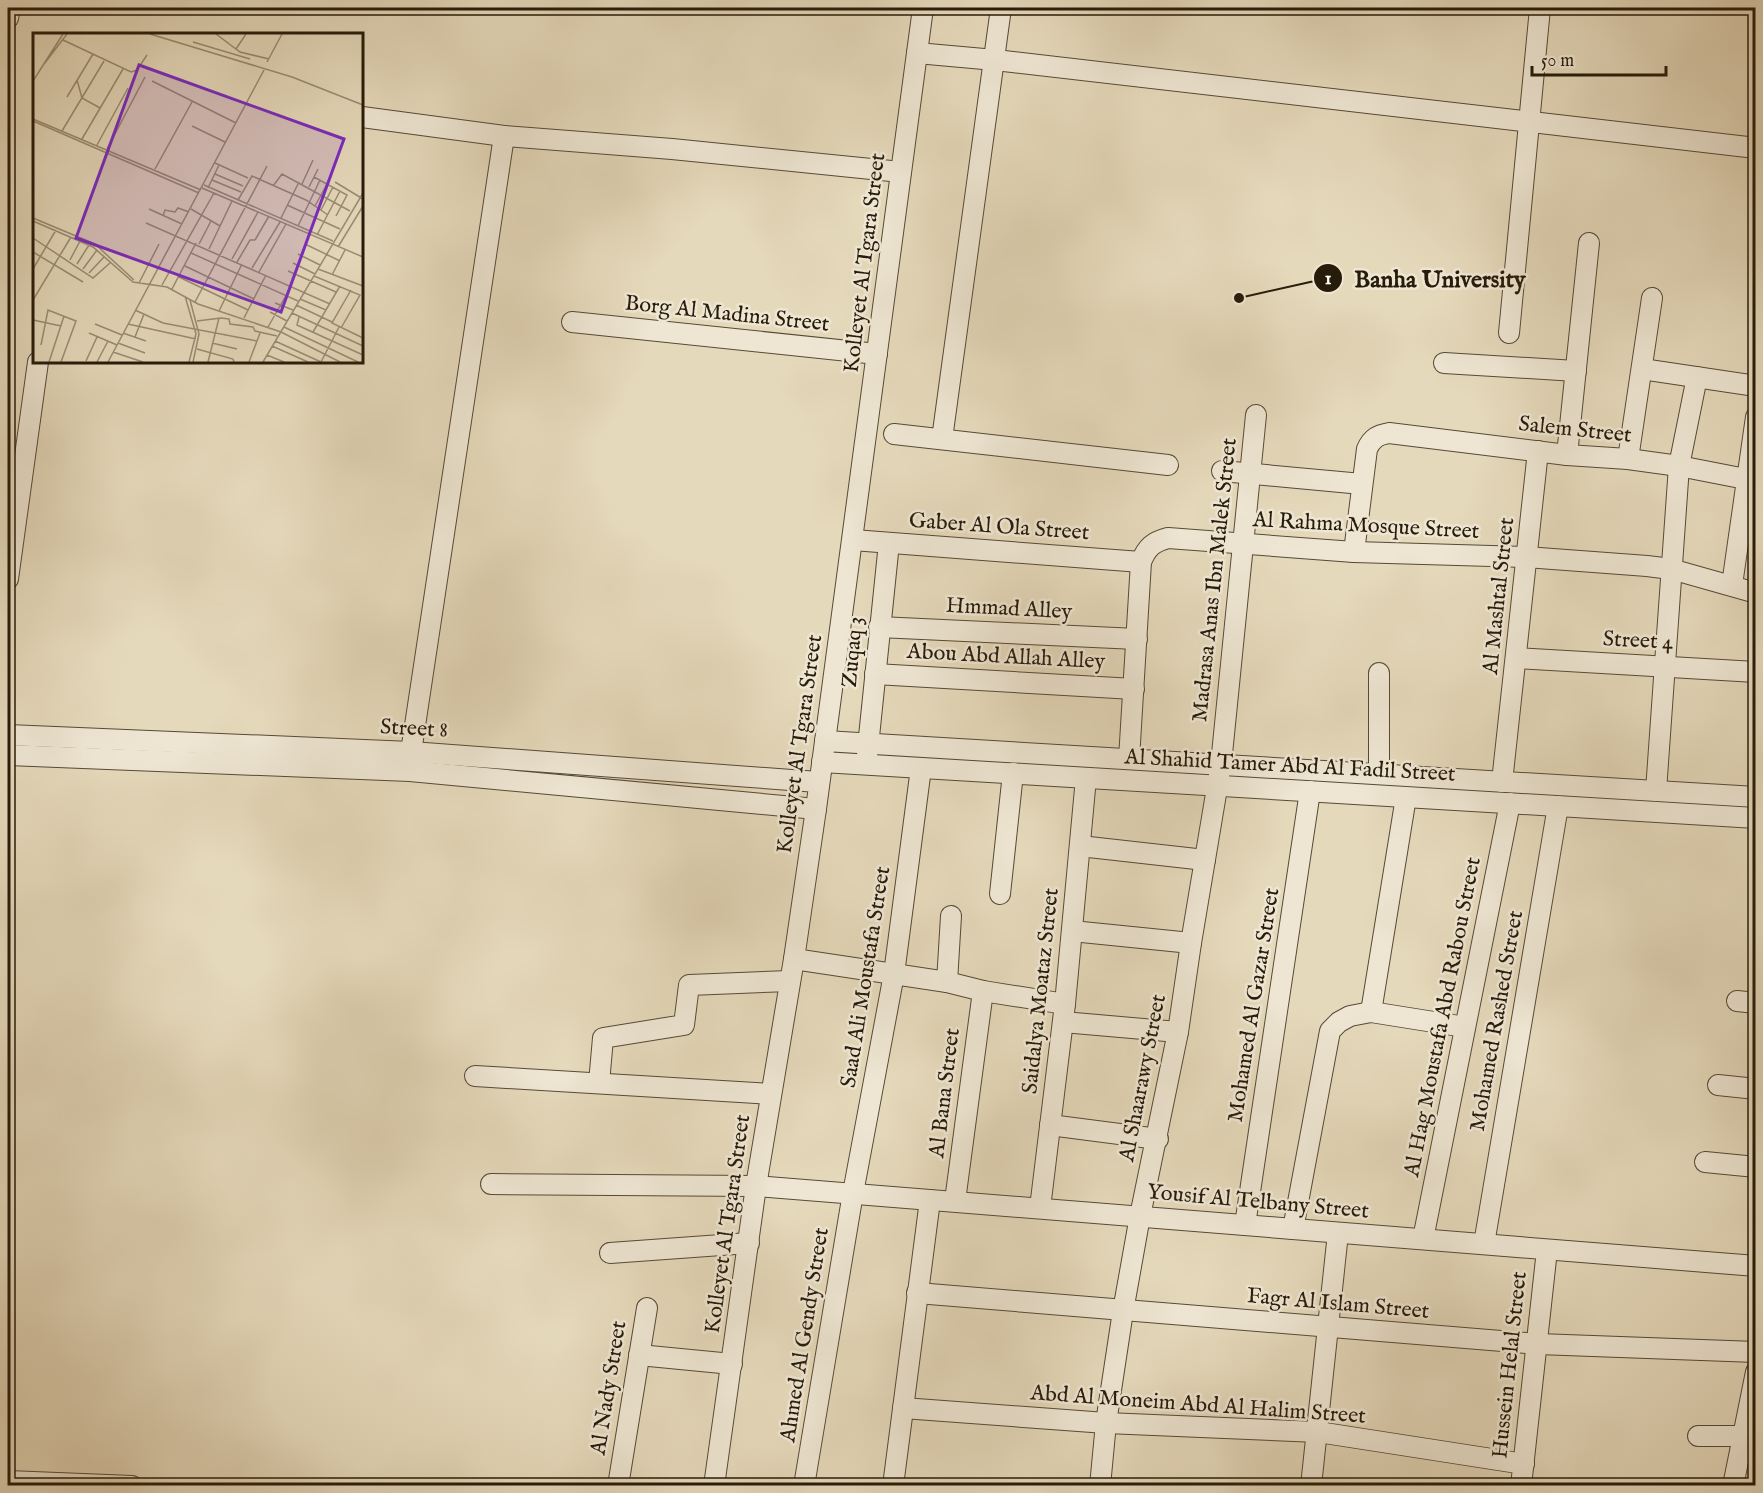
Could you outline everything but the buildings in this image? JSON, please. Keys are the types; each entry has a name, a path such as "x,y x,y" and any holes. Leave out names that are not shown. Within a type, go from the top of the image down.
{"street":[{"path":"8,18 10,8"},
{"name":"Kolleyet Al Tgara Street","path":"714,1485 756,1186 794,959 816,808 923,8"},
{"path":"942,439 1001,8"},
{"path":"1509,333 1540,8"},
{"path":"917,53 1529,120 1755,148"},
{"path":"363,117 504,136 672,149 901,172"},
{"path":"411,752 504,136"},
{"path":"1567,455 1589,243"},
{"path":"1628,459 1652,298"},
{"name":"Borg Al Madina Street","path":"572,322 878,354"},
{"path":"8,579 38,363"},
{"path":"1444,363 1576,371"},
{"path":"1641,369 1755,386"},
{"path":"1656,791 1679,466 1697,377"},
{"name":"Madrasa Anas Ibn Malek Street","path":"1218,786 1256,415"},
{"path":"1732,585 1750,480 1755,417"},
{"name":"Salem Street","path":"1362,484 1367,449 1371,440 1389,433 1567,455 1628,459 1750,480"},
{"path":"894,434 1168,465"},
{"name":"Al Mashtal Street","path":"1502,782 1538,451"},
{"path":"1222,471 1362,484 1354,552"},
{"name":"Al Rahma Mosque Street","path":"1141,562 1146,549 1156,541 1168,538 1354,552 1526,557 1647,566 1671,569 1755,593"},
{"name":"Gaber Al Ola Street","path":"853,540 1141,562"},
{"name":"Zuqaq 3","path":"866,765 888,543"},
{"path":"1129,759 1141,562"},
{"name":"Hmmad Alley","path":"879,627 1137,639"},
{"name":"Street 4","path":"1517,658 1755,672"},
{"path":"1379,673 1379,774"},
{"name":"Abou Abd Allah Alley","path":"875,674 1134,689"},
{"name":"Street 8","path":"8,735 317,757 410,771 816,808"},
{"name":"Al Shahid Tamer Abd Al Fadil Street","path":"825,741 1755,797"},
{"name":"Street 8","path":"8,755 317,757 411,752 818,782"},
{"name":"Al Shahid Tamer Abd Al Fadil Street","path":"822,762 1755,818"},
{"name":"Saad Ali Moustafa Street","path":"853,1193 894,974 921,768"},
{"path":"1000,894 1013,773"},
{"name":"Saidalya Moataz Street","path":"1040,1208 1064,1013 1086,778"},
{"name":"Al Shaarawy Street","path":"1100,1485 1106,1423 1123,1311 1178,1032 1218,786"},
{"name":"Mohamed Al Gazar Street","path":"1245,1225 1310,791"},
{"path":"1371,1012 1406,797"},
{"name":"Al Hag Moustafa Abd Rabou Street","path":"1423,1239 1510,803"},
{"name":"Mohamed Rashed Street","path":"1484,1244 1558,806"},
{"path":"1080,846 1205,860"},
{"path":"947,982 951,916"},
{"path":"1072,931 1191,943"},
{"path":"794,959 947,982 1064,1013 1178,1032"},
{"path":"599,1083 603,1038 684,1025 689,985 790,981"},
{"name":"Al Bana Street","path":"955,1202 983,991"},
{"path":"1293,1229 1330,1031 1350,1016 1371,1012 1465,1027"},
{"path":"475,1076 771,1094"},
{"path":"1718,1085 1755,1089"},
{"path":"1050,1125 1158,1139"},
{"path":"1705,1162 1755,1167"},
{"name":"Yousif Al Telbany Street","path":"491,1184 756,1186 1755,1266"},
{"name":"Ahmed Al Gendy Street","path":"804,1485 853,1193"},
{"path":"892,1485 930,1200"},
{"path":"1311,1485 1338,1233"},
{"path":"610,1253 748,1243"},
{"name":"Hussein Helal Street","path":"1521,1485 1547,1250"},
{"name":"Fagr Al Islam Street","path":"917,1293 1538,1344 1755,1352"},
{"name":"Al Nady Street","path":"619,1481 647,1308"},
{"path":"639,1355 732,1364"},
{"path":"1733,1485 1749,1436 1755,1372"},
{"name":"Abd Al Moneim Abd Al Halim Street","path":"903,1408 1106,1423 1318,1432 1524,1464"},
{"path":"1698,1436 1749,1436"},
{"path":"8,1481 132,1485"}],"place":[{"name":"Banha University","path":"1239,298"}]}
